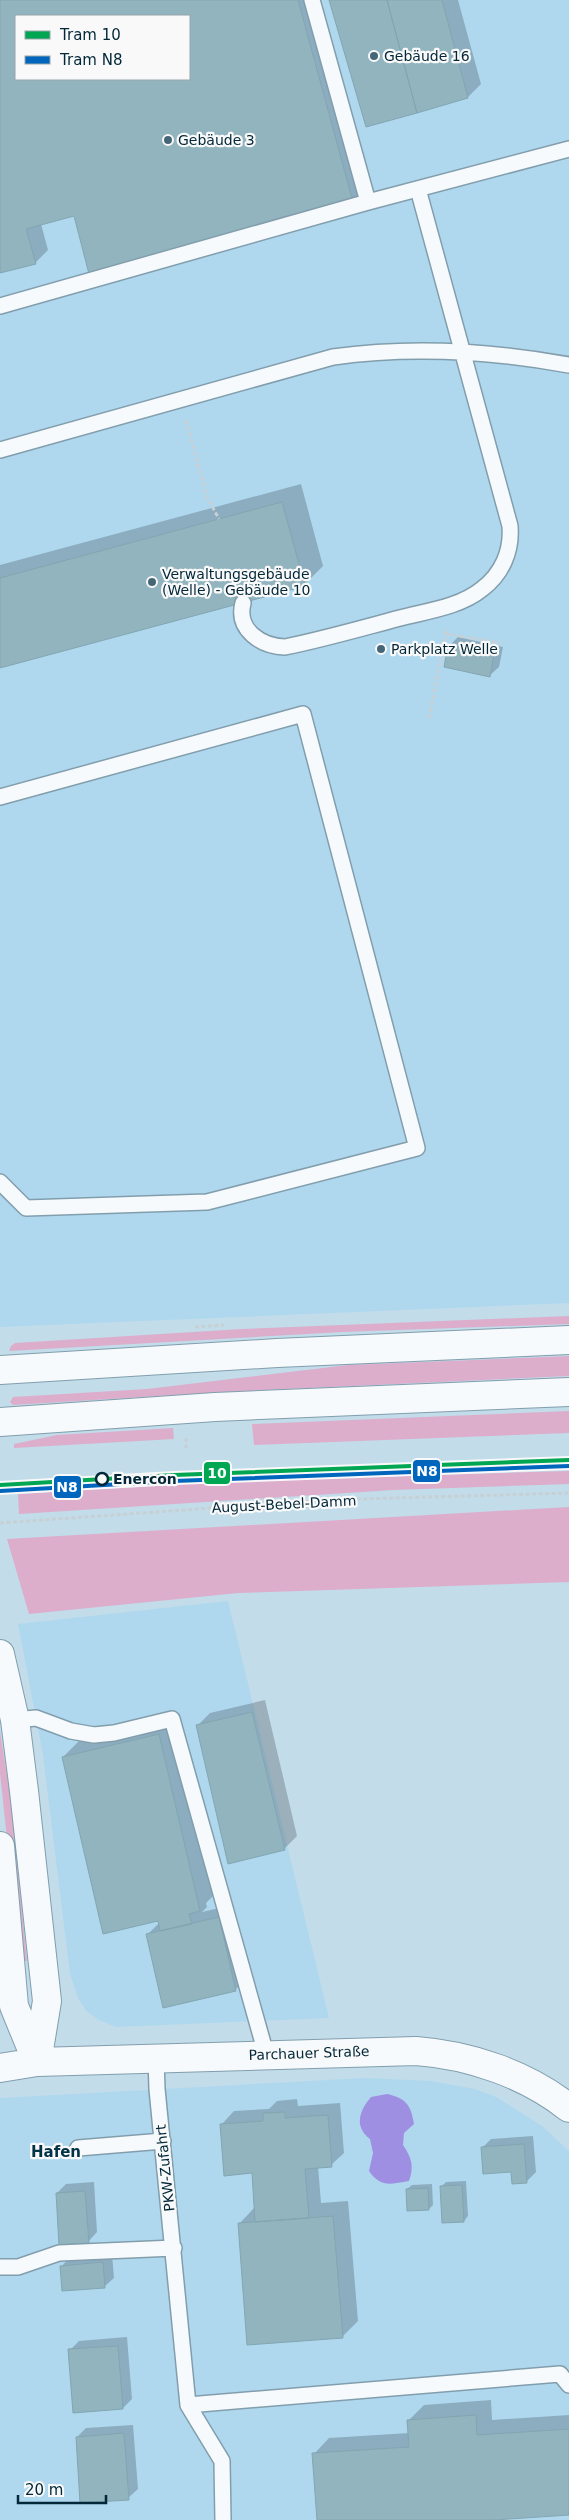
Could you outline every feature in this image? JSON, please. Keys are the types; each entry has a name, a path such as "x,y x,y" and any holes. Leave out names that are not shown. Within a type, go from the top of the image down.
{"street":[{"path":"0,1370 277,1353 569,1340"},
{"path":"0,1422 215,1407 569,1392"},
{"path":"0,1654 15,1720 33,1860 47,2000 37,2062"},
{"path":"0,1846 14,2006 37,2062"},
{"name":"Parchauer Straße","path":"0,2068 37,2062 372,2051 437,2052 459,2056 507,2073 542,2090 569,2108"}],"lane":[{"path":"312,0 368,202"},
{"path":"0,306 368,202 569,149"},
{"path":"243,603 242,615 252,635 263,644 285,647 442,607 473,596 487,585 506,559 510,540 508,519 461,353 418,189"},
{"path":"0,450 333,357 401,352 461,353 531,358 569,365"},
{"path":"0,798 304,714 417,1148 207,1202 26,1208 0,1182"},
{"path":"15,1720 36,1718 71,1731 94,1735 114,1733 172,1718 266,2054"},
{"name":"PKW-Zufahrt","path":"156,2059 157,2088 188,2405"},
{"path":"78,2148 163,2141"},
{"path":"0,2268 18,2267 59,2253 174,2248"},
{"path":"223,2520 222,2461 188,2405 560,2374 569,2385"}],"path":[{"path":"181,399 208,497 219,519"},
{"path":"429,718 447,634 442,607"},
{"path":"447,634 500,643"},
{"name":"August-Bebel-Damm","path":"0,1524 325,1500 569,1493"}],"shaded area":[{"path":"0,0 569,0 569,1303 0,1327"},
{"path":"569,1316 569,1324 342,1332 9,1351 15,1343 242,1329"},
{"path":"569,1356 569,1376 224,1392 13,1405 10,1402 13,1397 147,1389 348,1365"},
{"path":"569,1411 569,1433 254,1445 252,1424"},
{"path":"173,1428 174,1439 14,1448 14,1444 57,1435"},
{"path":"569,1471 569,1484 393,1490 19,1514 18,1494 241,1481"},
{"path":"569,1507 569,1582 238,1593 29,1614 7,1539"},
{"path":"228,1601 329,2018 116,2027 99,2020 86,2011 78,1998 70,1974 43,1755 18,1624"},
{"path":"0,1731 11,1801 27,1961 20,1961 0,1773"},
{"path":"365,2078 431,2081 475,2089 496,2097 542,2126 569,2151 569,2520 0,2520 0,2098"},
{"path":"387,2094 399,2098 406,2103 413,2117 414,2124 404,2133 403,2145 411,2163 409,2181 391,2184 378,2180 369,2171 373,2153 370,2139 360,2124 361,2113 371,2097"}],"building":[{"name":"Gebäude 3","path":"0,0 298,0 353,202 89,274 74,216 26,229 36,264 0,273"},
{"name":"Gebäude 16","path":"329,0 387,0 417,113 366,127"},
{"path":"387,0 442,0 468,98 417,113"},
{"name":"Verwaltungsgebäude (Welle) - Gebäude 10","path":"282,502 305,586 0,668 0,578"},
{"path":"448,645 494,655 490,677 444,667"},
{"path":"252,1712 285,1850 228,1864 196,1725"},
{"path":"159,1734 200,1911 189,1914 192,1924 160,1931 158,1921 103,1934 62,1757"},
{"path":"219,1917 236,1991 163,2008 146,1934"},
{"path":"285,2112 285,2118 328,2115 332,2167 305,2169 309,2218 255,2222 252,2173 224,2176 220,2124 263,2121 263,2113"},
{"path":"524,2144 527,2183 512,2184 511,2172 483,2174 481,2147"},
{"path":"462,2185 464,2222 442,2223 440,2186"},
{"path":"428,2188 429,2210 407,2211 406,2189"},
{"path":"85,2191 89,2243 59,2245 56,2193"},
{"path":"333,2216 343,2338 247,2345 238,2223"},
{"path":"103,2262 105,2288 62,2291 60,2266"},
{"path":"118,2346 123,2409 73,2413 68,2349"},
{"path":"476,2415 477,2435 569,2429 569,2515 494,2520 317,2520 312,2453 409,2447 407,2420"},
{"path":"124,2433 129,2500 80,2503 76,2437"}],"tram line":[{"name":"10","path":"0,1485 174,1475 569,1460"},
{"name":"N8","path":"0,1491 174,1481 569,1466"}],"place":[{"name":"Gebäude 16","path":"374,56"},
{"name":"Gebäude 3","path":"168,140"},
{"name":"Verwaltungsgebäude (Welle) - Gebäude 10","path":"152,582"},
{"name":"Parkplatz Welle","path":"381,649"},
{"name":"Enercon","path":"102,1479"}],"district":[{"name":"Hafen","path":"56,2152"}]}
